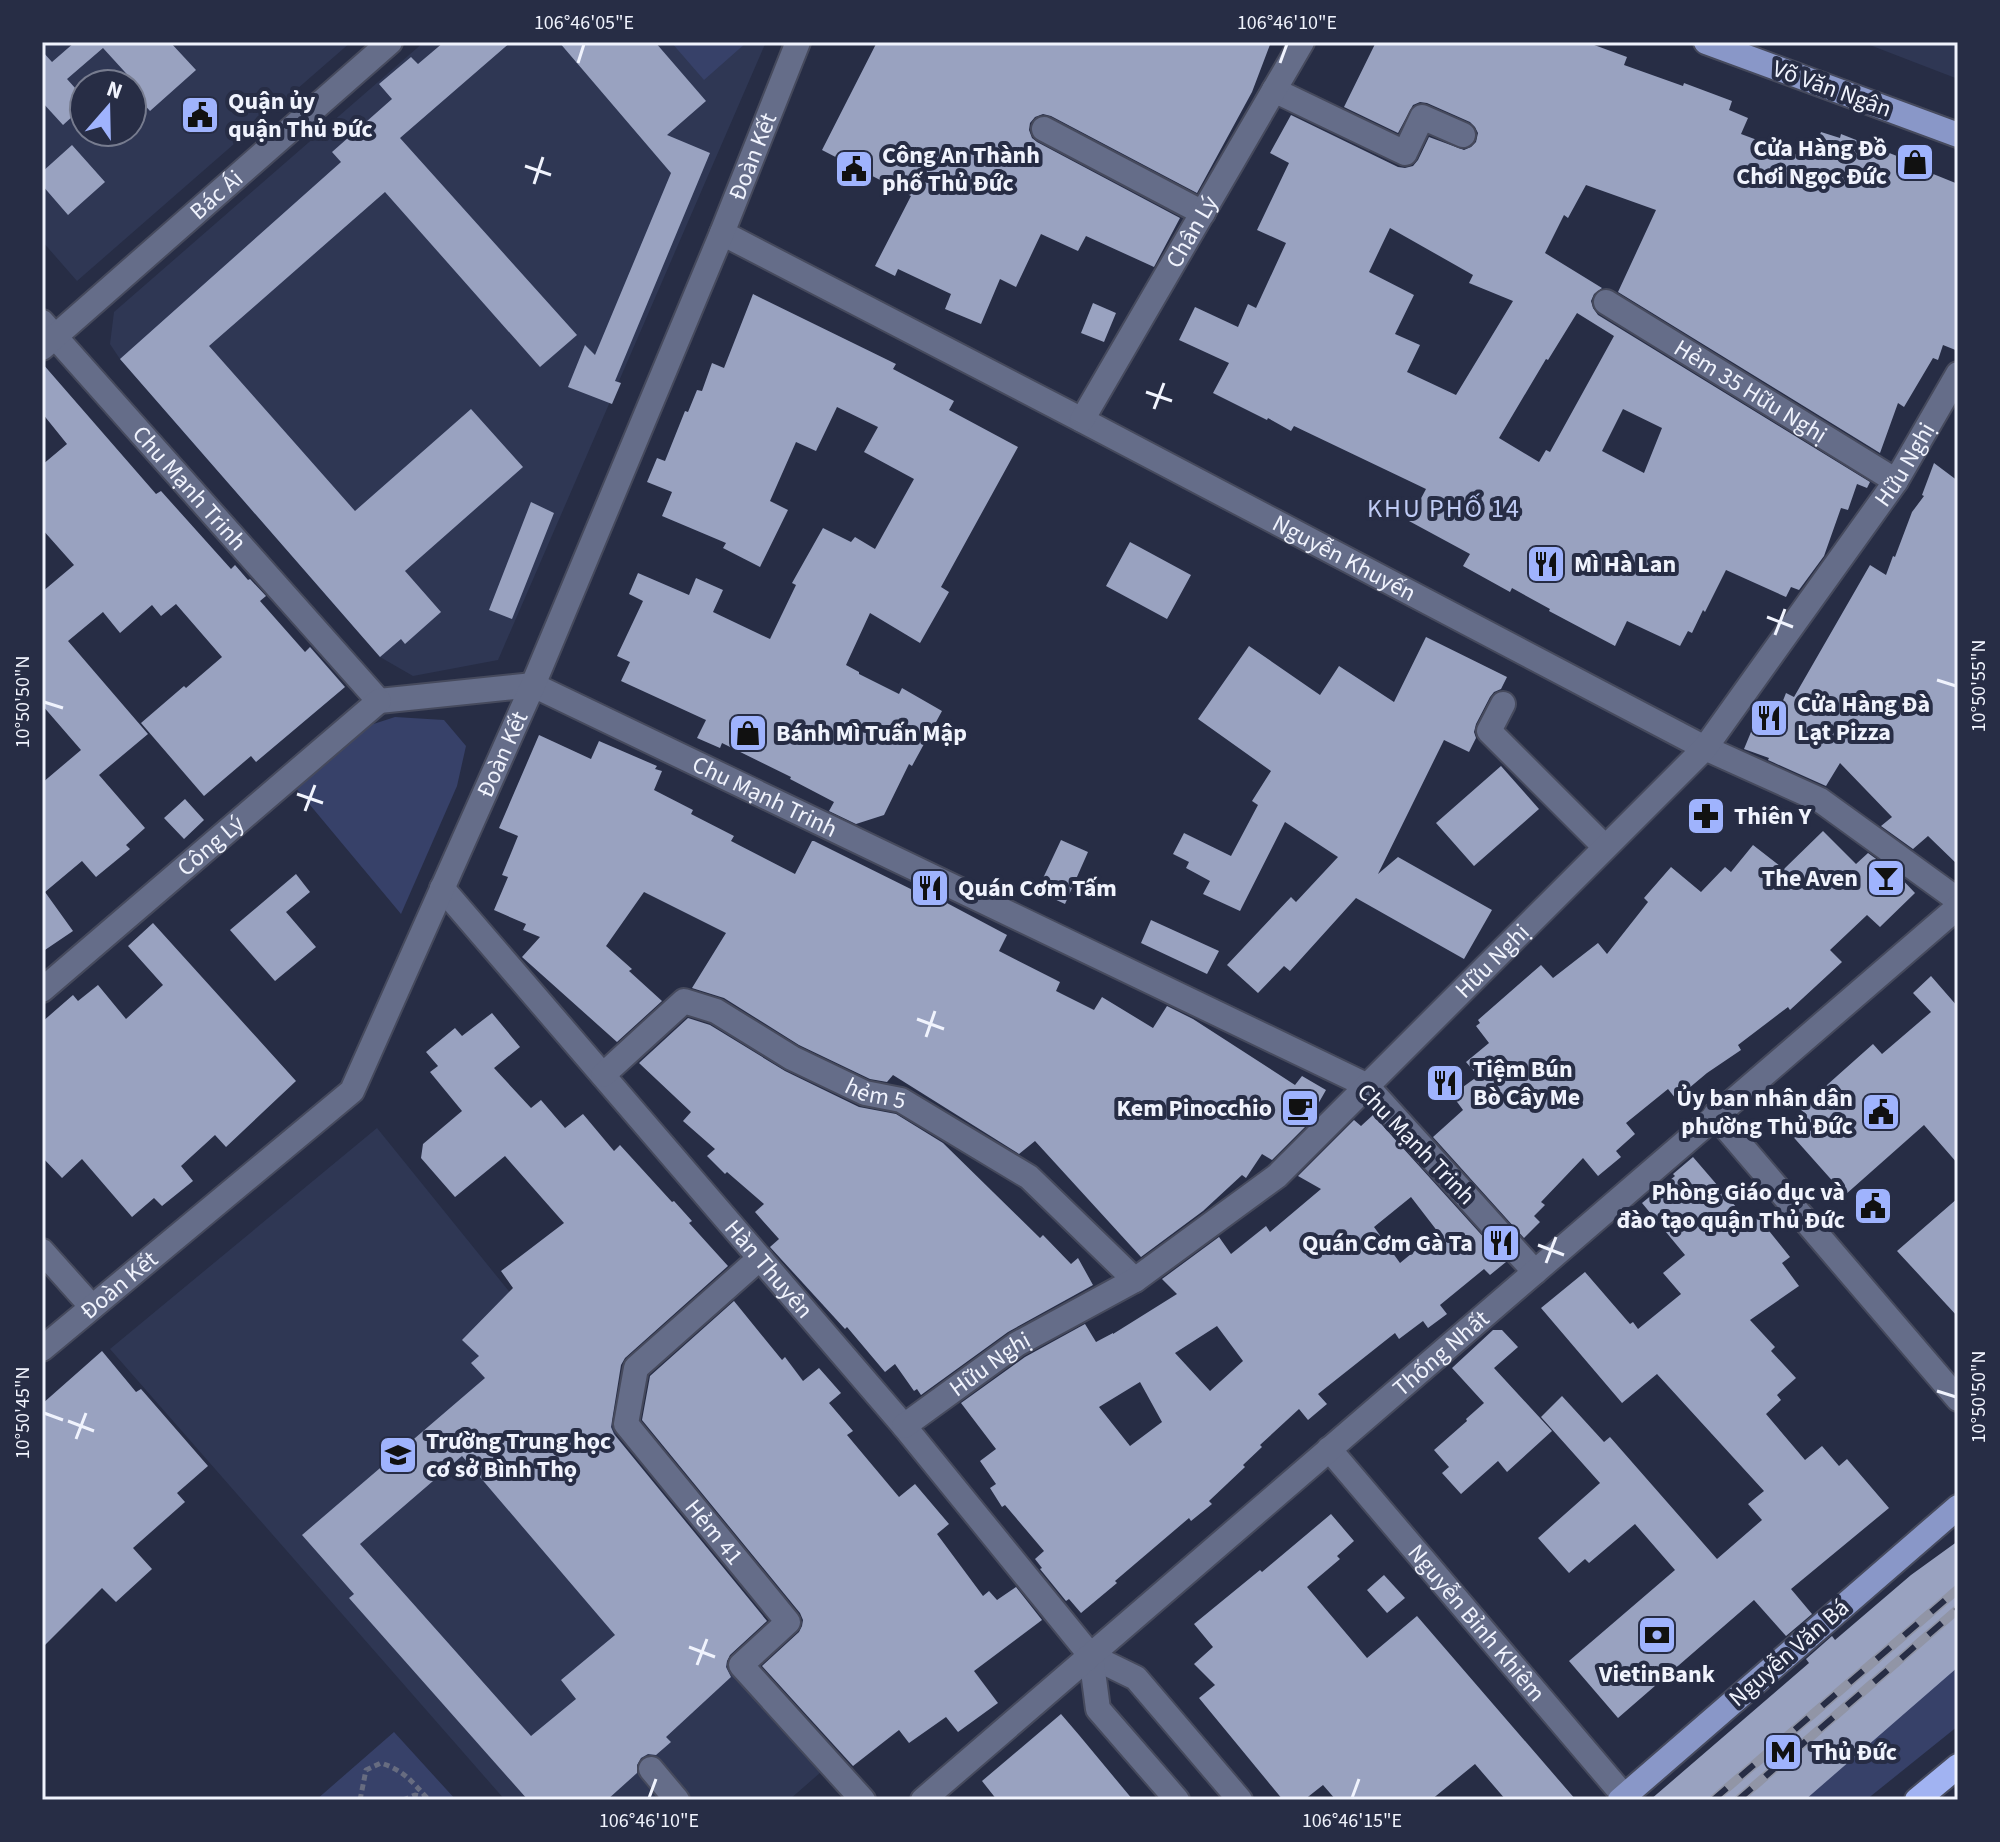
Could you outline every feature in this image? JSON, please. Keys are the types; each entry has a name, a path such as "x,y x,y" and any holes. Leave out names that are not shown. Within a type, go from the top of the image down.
{"highway":[{"path":"1917,1800 1958,1766"}],"main road":[{"name":"Võ Văn Ngân","path":"1706,42 1958,135"},
{"name":"Nguyễn Văn Bá","path":"1622,1798 1958,1507"}],"street":[{"name":"Đoàn Kết","path":"42,1349 352,1091 533,685 722,233 798,42"},
{"name":"Chân Lý","path":"1082,420 1302,42"},
{"name":"Bác Ái","path":"46,336 377,46"},
{"path":"1274,90 1405,153 1422,117 1463,135"},
{"path":"1044,129 1203,213"},
{"name":"Nguyễn Khuyến","path":"722,233 1705,748 1820,800 1958,900"},
{"name":"Hẻm 35 Hữu Nghị","path":"1606,302 1896,481"},
{"name":"Chu Mạnh Trinh","path":"46,336 379,701"},
{"name":"Hữu Nghị","path":"904,1426 1017,1344 1135,1280 1277,1176 1705,748 1896,481 1958,374"},
{"path":"379,701 533,685"},
{"name":"Chu Mạnh Trinh","path":"533,685 1366,1085 1535,1272"},
{"name":"Công Lý","path":"42,990 379,701"},
{"path":"1503,704 1489,731 1605,847"},
{"name":"Hàn Thuyên","path":"442,888 904,1426 1091,1656 1136,1678 1240,1800"},
{"name":"Thống Nhất","path":"923,1800 1958,907"},
{"name":"hẻm 5","path":"603,1075 684,1001 716,1011 792,1058 865,1093 901,1100 1029,1177 1135,1280"},
{"path":"1715,1115 1958,1399"},
{"path":"42,1251 92,1307"},
{"name":"Hẻm 41","path":"760,1258 636,1368 626,1424 788,1622 741,1665 863,1800"},
{"name":"Nguyễn Bỉnh Khiêm","path":"1329,1449 1622,1798"},
{"path":"1091,1656 1098,1709 1177,1800"},
{"path":"651,1769 677,1800"}],"path":[{"path":"360,1800 366,1770 381,1763 397,1768 428,1799"},
{"path":"403,1800 415,1795 428,1799"}],"shaded area":[{"path":"42,42 351,42 77,281 42,241"},
{"path":"424,42 766,42 498,660 413,676 380,657 110,344 114,312"},
{"path":"671,42 747,42 704,80"},
{"path":"1862,42 1958,42 1958,79"},
{"path":"395,717 444,720 466,746 457,786 401,914 290,781 355,730"},
{"name":"Trường Trung học cơ sở Bình Thọ","path":"377,1128 621,1430 566,1480 821,1772 789,1800 505,1800 110,1349"},
{"path":"1958,1596 1958,1726 1866,1800 1715,1800"},
{"path":"394,1732 456,1800 316,1800"}],"building":[{"path":"75,42 170,42 196,70 150,111 148,68 121,68 103,48 80,68 68,68 68,120 63,125 42,102 42,51 52,62"},
{"path":"444,42 511,42 400,138 577,335 540,367 385,192 209,346 355,511 471,409 523,467 405,571 441,612 405,644 401,639 380,657 120,359 341,162 332,152 392,99 379,84 411,57 418,64"},
{"path":"559,42 655,42 706,101 667,135 710,153 615,381 621,383 612,404 568,387 585,345 595,355 671,173"},
{"path":"877,42 1271,42 1252,92 1197,193 1051,116 1043,114 1035,117 1029,130 1037,142 1180,218 1154,267 1086,236 1078,251 1041,234 1016,287 1000,279 981,324 945,309 951,294 898,269 895,276 875,266 911,196 822,150"},
{"path":"1376,42 1586,42 1627,57 1624,65 1732,101 1729,110 1748,118 1741,134 1811,160 1821,132 1840,138 1841,134 1958,184 1958,351 1943,345 1938,360 1933,358 1904,407 1898,403 1880,453 1618,292 1656,210 1586,185 1568,218 1564,215 1545,253 1602,288 1591,301 1598,315 1870,482 1867,488 1857,484 1848,510 1841,508 1824,556 1799,590 1791,587 1786,597 1726,570 1705,612 1703,610 1692,633 1688,631 1680,646 1627,621 1615,646 1512,588 1510,592 1463,566 1470,554 1409,521 1426,489 1294,426 1291,431 1213,393 1229,363 1179,340 1195,307 1238,327 1248,304 1256,308 1286,243 1257,230 1289,163 1270,153 1291,115 1398,167 1413,166 1429,137 1464,150 1476,142 1478,133 1470,122 1427,103 1413,105 1398,133 1344,107","holes":["1390,228 1473,275 1469,283 1513,301 1456,395 1407,372 1420,345 1395,334 1414,295 1369,272","1577,313 1614,336 1550,452 1546,450 1539,462 1499,438","1623,409 1662,428 1644,473 1602,451"]},
{"path":"69,148 75,148 105,182 68,215 42,185 42,172"},
{"path":"753,294 896,364 893,369 954,401 949,410 1018,447 941,587 949,592 920,643 870,613 846,665 899,694 902,688 942,711 912,766 909,764 884,815 856,824 829,811 834,802 791,777 722,743 720,748 697,738 706,720 621,681 630,662 617,656 643,601 629,594 638,573 689,595 696,578 723,590 713,612 770,639 796,585 792,583 823,528 851,542 855,537 875,549 914,479 864,452 878,427 837,407 816,451 796,442 770,501 788,510 760,567 723,548 726,543 662,516 672,492 647,482 657,458 665,461 685,411 688,412 697,390 702,391 712,363 724,368"},
{"path":"1093,303 1116,313 1104,342 1081,333"},
{"path":"42,363 156,494 161,491 231,569 235,565 250,579 266,596 260,601 305,652 310,647 345,687 256,762 251,756 204,796 141,723 222,657 176,604 161,616 152,605 120,633 103,612 68,641 148,734 99,775 145,828 126,845 130,849 96,877 82,861 45,892 73,931 42,952 42,783 81,750 42,705 42,592 74,565 42,529 42,465 67,444 42,413"},
{"path":"1934,463 1958,481 1958,865 1928,836 1913,849 1881,826 1892,817 1840,763 1826,786 1744,749 1756,720 1773,726 1786,693 1794,697 1870,565 1886,575 1912,512 1924,496"},
{"path":"531,502 554,513 512,619 489,610"},
{"path":"1130,542 1191,575 1167,619 1106,586"},
{"path":"1426,637 1507,677 1501,689 1490,697 1476,724 1476,738 1469,752 1444,740 1378,874 1398,857 1492,910 1464,959 1356,898 1290,971 1284,966 1258,993 1227,965 1291,897 1296,902 1338,857 1285,822 1240,911 1203,894 1210,881 1186,868 1189,862 1173,854 1184,833 1231,856 1258,805 1252,801 1271,771 1198,719 1249,646 1320,695 1339,666 1394,702"},
{"path":"539,735 591,759 599,741 657,766 655,769 662,771 654,790 734,836 731,841 795,874 814,841 943,905 945,902 1007,935 999,951 1060,982 1056,991 1094,1010 1102,997 1153,1028 1167,1006 1193,1019 1295,1085 1302,1076 1326,1090 1305,1127 1272,1160 1262,1154 1246,1178 1242,1175 1203,1211 1141,1257 1035,1141 1019,1154 893,1075 887,1082 870,1079 799,1045 724,998 692,988 726,933 644,892 606,946 662,1001 617,1042 522,957 540,937 523,930 526,924 494,910 508,877 502,875 518,836 499,828"},
{"path":"1501,766 1539,809 1474,866 1436,823"},
{"path":"185,799 204,820 184,839 164,818"},
{"path":"1823,831 1856,864 1868,853 1898,875 1915,893 1880,927 1867,915 1830,950 1842,962 1790,1010 1788,1007 1738,1045 1741,1050 1676,1099 1668,1089 1626,1123 1635,1134 1616,1151 1621,1157 1598,1176 1583,1158 1541,1202 1545,1205 1534,1216 1540,1222 1524,1238 1433,1137 1463,1110 1452,1095 1478,1076 1466,1062 1489,1043 1476,1026 1480,1023 1478,1020 1541,965 1553,978 1598,943 1607,954 1648,902 1644,898 1671,867 1701,892 1725,867 1731,872 1753,845 1784,869"},
{"path":"1061,840 1088,852 1065,904 1037,891"},
{"path":"296,874 310,892 286,912 316,947 275,981 230,930"},
{"path":"1151,920 1219,951 1207,974 1141,943"},
{"path":"153,923 296,1081 226,1147 215,1135 181,1166 193,1181 162,1206 154,1198 132,1217 82,1159 62,1178 42,1157 42,1022 73,995 78,1001 98,985 126,1019 163,985 128,946"},
{"name":"Ủy ban nhân dân phường Thủ Đức","path":"1931,976 1958,1007 1958,1164 1924,1125 1845,1195 1788,1131 1807,1115 1800,1109 1873,1044 1882,1054 1931,1012 1913,993"},
{"path":"492,1013 520,1047 494,1068 531,1108 541,1100 565,1128 583,1114 614,1151 620,1145 674,1201 692,1221 689,1223 728,1266 625,1358 621,1365 611,1427 767,1621 730,1655 726,1667 731,1677 666,1737 671,1742 656,1755 648,1754 641,1758 637,1773 607,1800 528,1800 349,1598 354,1594 302,1535 485,1378 471,1363 479,1356 462,1340 513,1288 501,1271 564,1223 505,1156 455,1197 421,1158 423,1144 462,1111 430,1072 438,1066 426,1052 455,1028 462,1036","holes":["462,1456 615,1635 561,1680 576,1699 531,1736 360,1544"]},
{"path":"688,1018 710,1025 785,1071 859,1107 896,1114 943,1143 1040,1238 1043,1235 1071,1264 1078,1258 1093,1285 1008,1332 921,1395 917,1389 914,1391 895,1364 885,1372 847,1327 845,1329 770,1247 779,1239 755,1212 764,1204 707,1156 715,1149 683,1121 691,1112 639,1063"},
{"path":"1373,1115 1506,1262 1490,1275 1484,1269 1440,1305 1447,1314 1428,1328 1423,1321 1399,1339 1395,1333 1318,1394 1327,1404 1308,1420 1299,1409 1260,1445 1262,1447 1243,1465 1245,1467 1209,1501 1212,1504 1191,1521 1189,1518 1081,1613 1069,1599 1066,1601 1040,1569 1035,1559 1044,1551 1005,1505 1002,1507 990,1488 996,1484 980,1461 996,1449 961,1403 1025,1357 1085,1324 1096,1342 1177,1294 1162,1279 1219,1237 1231,1254 1266,1226 1270,1232 1321,1189 1298,1176 1354,1120 1361,1126","holes":["1411,1197 1438,1232 1400,1263 1374,1227","1217,1326 1243,1361 1210,1391 1175,1353","1140,1382 1162,1422 1130,1446 1099,1407"]},
{"path":"1693,1157 1749,1222 1757,1216 1790,1257 1782,1263 1799,1286 1750,1320 1775,1347 1771,1351 1796,1378 1777,1395 1781,1400 1766,1414 1805,1460 1822,1446 1839,1466 1847,1459 1889,1508 1791,1589 1812,1614 1786,1636 1754,1600 1618,1718 1569,1661 1675,1570 1635,1524 1589,1563 1585,1559 1569,1573 1538,1538 1600,1483 1541,1417 1562,1396 1604,1442 1610,1437 1717,1559 1762,1520 1748,1504 1764,1491 1657,1374 1622,1403 1541,1308 1585,1272 1630,1324 1633,1322 1638,1329 1681,1294 1663,1273 1685,1255 1642,1203"},
{"path":"1958,1198 1958,1317 1897,1251"},
{"path":"734,1301 803,1381 819,1368 841,1393 829,1403 853,1431 847,1435 899,1497 915,1484 949,1524 937,1534 983,1596 989,1591 997,1600 1016,1587 1042,1620 974,1671 998,1703 958,1732 946,1717 909,1743 899,1730 853,1766 762,1666 799,1632 803,1620 800,1613 642,1420 650,1376"},
{"path":"1493,1330 1502,1330 1518,1347 1494,1368 1552,1431 1507,1472 1498,1461 1461,1494 1442,1473 1449,1467 1434,1450 1484,1403 1452,1368"},
{"path":"102,1351 136,1392 141,1389 208,1466 177,1493 185,1502 133,1548 152,1569 116,1602 102,1588 42,1648 42,1404"},
{"path":"1331,1514 1354,1541 1337,1556 1340,1559 1307,1587 1367,1658 1417,1616 1576,1800 1506,1800 1475,1764 1431,1800 1336,1800 1323,1785 1304,1800 1283,1800 1199,1698 1215,1685 1194,1664 1213,1647 1194,1624"},
{"path":"1958,1541 1958,1667 1805,1800 1650,1800 1809,1663 1806,1659 1832,1636 1835,1640 1911,1575"},
{"path":"1384,1575 1405,1598 1387,1613 1367,1590"},
{"path":"1061,1714 1133,1800 997,1800 982,1781"}],"railway":[{"path":"1713,1800 1958,1589"},
{"path":"1738,1800 1958,1609"}],"place":[{"name":"Quận ủy quận Thủ Đức","path":"200,115"},
{"name":"Cửa Hàng Đồ Chơi Ngọc Đức","path":"1915,162"},
{"name":"Công An Thành phố Thủ Đức","path":"854,169"},
{"name":"Mì Hà Lan","path":"1546,564"},
{"name":"Cửa Hàng Đà Lạt Pizza","path":"1769,718"},
{"name":"Bánh Mì Tuấn Mập","path":"748,733"},
{"name":"Thiên Y","path":"1706,816"},
{"name":"The Aven","path":"1886,878"},
{"name":"Quán Cơm Tấm","path":"930,888"},
{"name":"Tiệm Bún Bò Cây Me","path":"1445,1083"},
{"name":"Kem Pinocchio","path":"1300,1108"},
{"name":"Ủy ban nhân dân phường Thủ Đức","path":"1881,1112"},
{"name":"Phòng Giáo dục và đào tạo quận Thủ Đức","path":"1873,1206"},
{"name":"Quán Cơm Gà Ta","path":"1501,1243"},
{"name":"Trường Trung học cơ sở Bình Thọ","path":"398,1455"},
{"name":"VietinBank","path":"1657,1635"},
{"name":"Thủ Đức","path":"1783,1752"}],"district":[{"name":"KHU PHỐ 14","path":"1444,508"}]}
